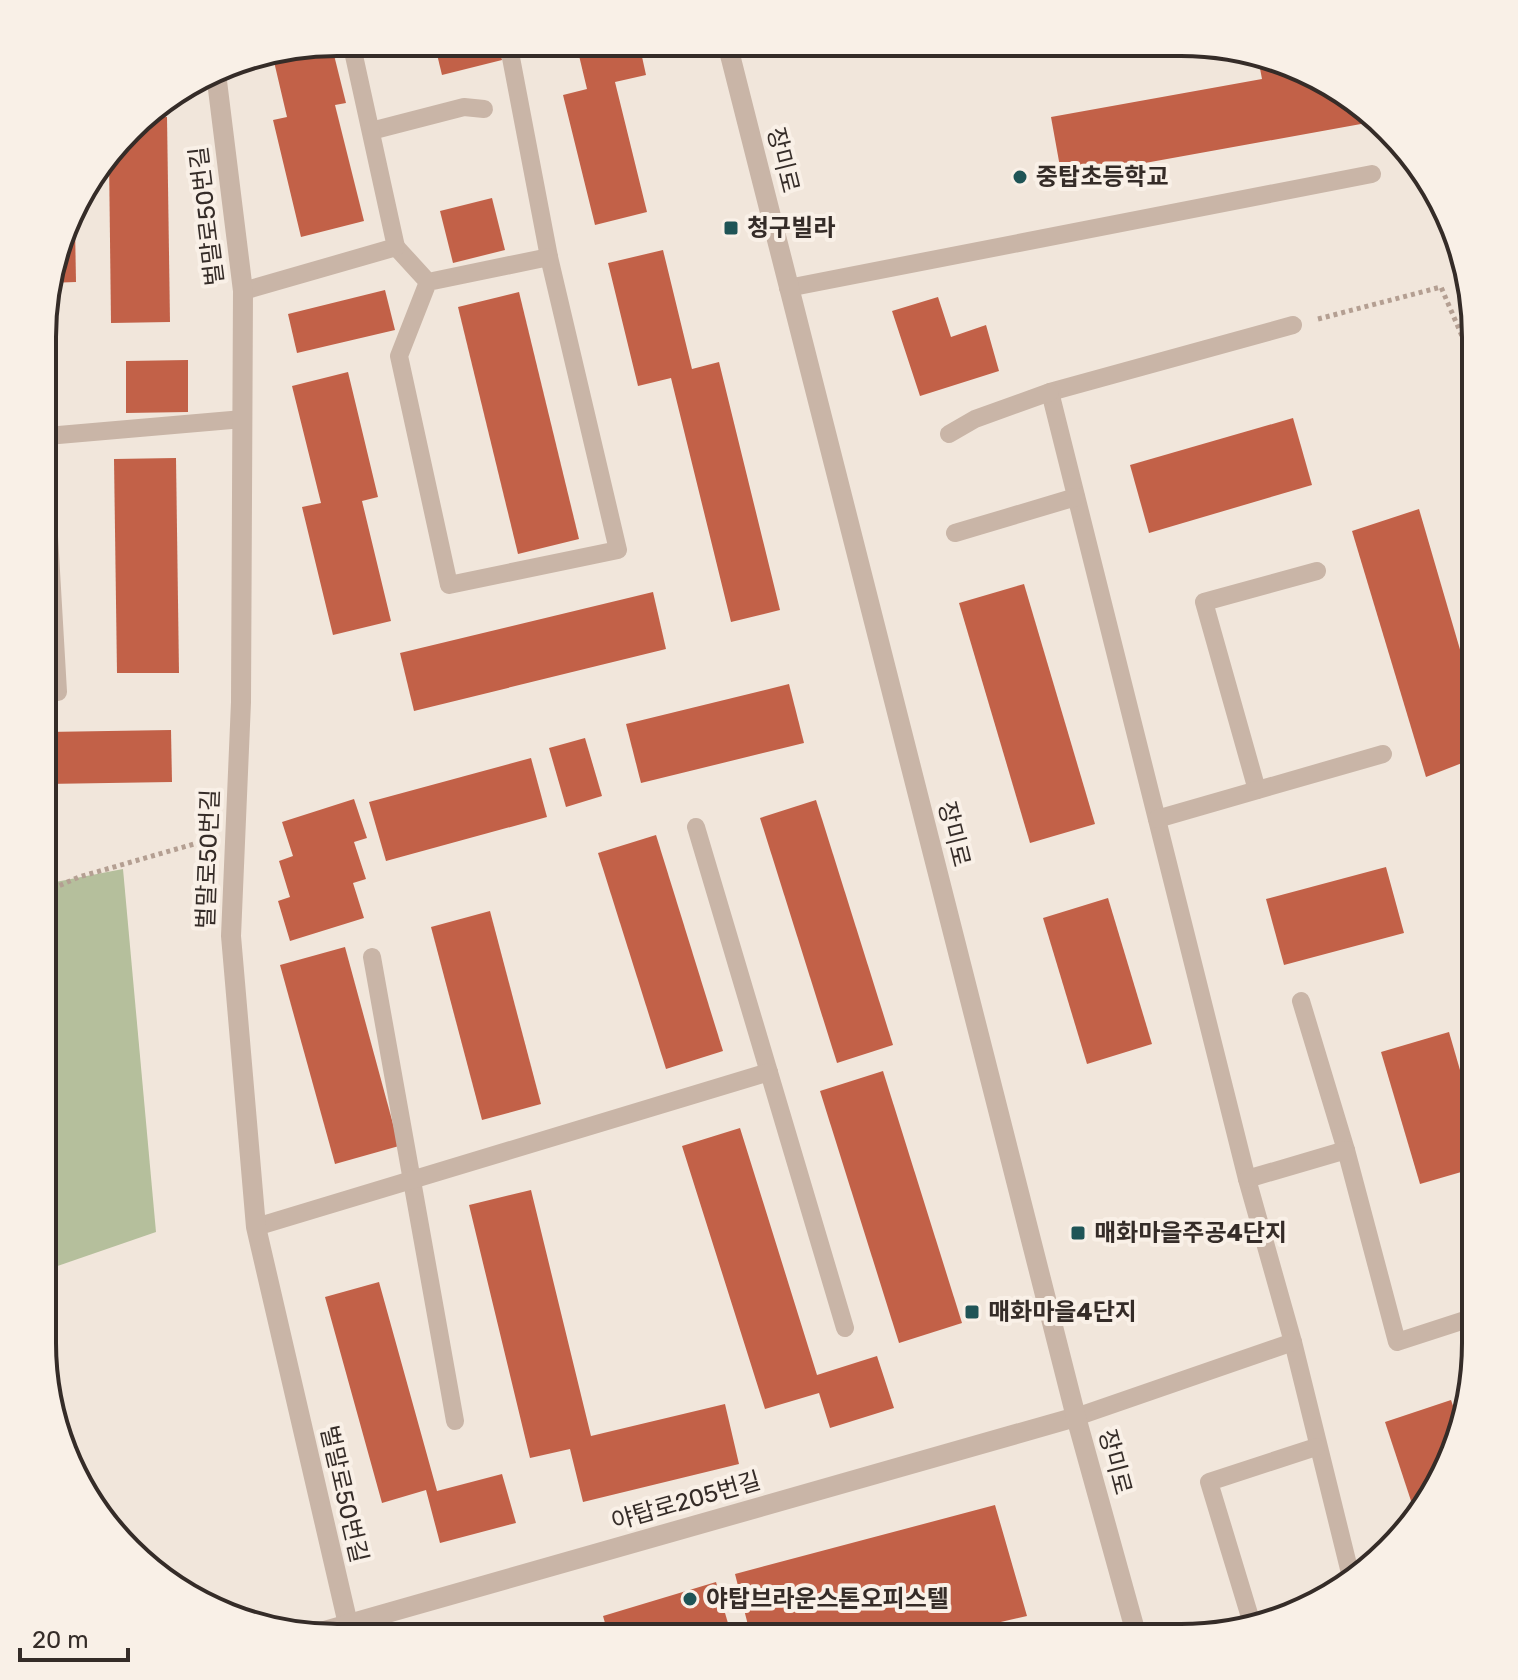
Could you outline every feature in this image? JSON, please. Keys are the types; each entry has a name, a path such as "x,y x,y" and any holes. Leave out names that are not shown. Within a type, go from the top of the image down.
{"street":[{"name":"장미로","path":"730,57 1076,1417 1133,1623"},
{"name":"벌말로50번길","path":"217,83 243,291 241,702 231,936 256,1227 347,1624"},
{"name":"야탑로205번길","path":"373,1624 1076,1417"}],"lane":[{"path":"354,57 396,247 428,282"},
{"path":"428,282 399,356 449,585 618,550 549,257 511,57"},
{"path":"371,131 464,107 484,109"},
{"path":"788,288 1372,174"},
{"path":"243,291 396,247"},
{"path":"428,282 549,257"},
{"path":"949,434 975,419 1050,392 1293,325"},
{"path":"1050,392 1247,1179 1293,1342 1316,1447 1349,1568"},
{"path":"56,435 243,419"},
{"path":"955,533 1076,497"},
{"path":"1257,790 1204,602 1317,571"},
{"path":"56,663 58,692"},
{"path":"1157,819 1383,754"},
{"path":"696,827 845,1328"},
{"path":"372,957 455,1421"},
{"path":"1301,1001 1346,1150 1397,1342 1462,1321"},
{"path":"256,1227 769,1072"},
{"path":"1247,1179 1346,1150"},
{"path":"1076,1417 1293,1342"},
{"path":"1249,1615 1209,1482 1316,1447"}],"path":[{"path":"1293,325 1441,287 1461,334"},
{"path":"57,887 79,877 233,833"}],"green space":[{"path":"123,869 156,1232 57,1266 57,882"}],"building":[{"path":"334,57 346,103 335,105 364,221 301,237 273,120 287,117 274,63 300,58"},
{"path":"438,57 501,57 502,60 442,75"},
{"path":"579,57 642,57 646,75 615,82 647,212 595,225 563,95 587,89"},
{"name":"중탑초등학교","path":"1260,68 1288,77 1337,103 1363,124 1062,178 1051,117 1262,79"},
{"path":"162,117 167,117 170,322 111,323 109,173 138,138"},
{"path":"492,198 505,250 453,263 440,211"},
{"path":"75,235 76,282 61,283"},
{"path":"663,250 692,369 719,362 780,610 731,622 671,378 638,386 608,263"},
{"path":"385,290 395,330 297,353 288,314"},
{"path":"519,292 579,539 518,554 458,307"},
{"path":"938,297 951,337 986,325 999,371 920,396 892,311"},
{"path":"188,360 188,412 126,413 126,361"},
{"path":"348,372 378,497 362,501 391,621 333,635 302,507 321,503 292,386"},
{"path":"1293,418 1312,485 1149,533 1130,465"},
{"path":"176,458 179,673 117,673 114,459"},
{"path":"1419,509 1461,654 1461,763 1426,777 1352,531"},
{"path":"1024,584 1095,824 1030,843 959,603"},
{"path":"653,592 666,649 414,711 400,653"},
{"path":"789,684 804,743 641,783 626,724"},
{"path":"171,730 172,782 56,784 56,732"},
{"path":"585,738 602,796 566,807 549,748"},
{"path":"531,758 547,817 386,861 369,802"},
{"path":"354,799 367,838 354,842 366,879 353,883 364,918 290,941 278,901 290,897 279,861 293,856 282,822"},
{"path":"816,800 893,1045 837,1063 760,818"},
{"path":"656,835 723,1051 666,1069 598,853"},
{"path":"1386,867 1404,933 1284,965 1266,899"},
{"path":"1108,898 1152,1044 1087,1064 1043,918"},
{"path":"490,911 541,1104 482,1120 431,927"},
{"path":"345,947 399,1146 335,1164 280,965"},
{"path":"1449,1032 1462,1076 1462,1172 1420,1184 1381,1052"},
{"path":"883,1071 962,1323 899,1343 820,1091"},
{"path":"740,1128 817,1375 877,1356 894,1408 830,1428 819,1393 765,1409 682,1146"},
{"path":"531,1190 591,1436 725,1404 739,1464 583,1502 570,1449 530,1458 469,1205"},
{"path":"379,1282 437,1491 502,1474 516,1523 440,1543 426,1490 382,1503 325,1297"},
{"path":"1451,1400 1454,1409 1441,1450 1412,1503 1385,1422"},
{"path":"995,1505 1027,1616 995,1623 748,1624 735,1574"},
{"name":"야탑브라운스톤오피스텔","path":"716,1582 728,1624 605,1624 603,1616"}],"place":[{"name":"중탑초등학교","path":"1020,177"},
{"name":"청구빌라","path":"731,228"},
{"name":"매화마을주공4단지","path":"1078,1233"},
{"name":"매화마을4단지","path":"972,1312"},
{"name":"야탑브라운스톤오피스텔","path":"690,1599"}]}
